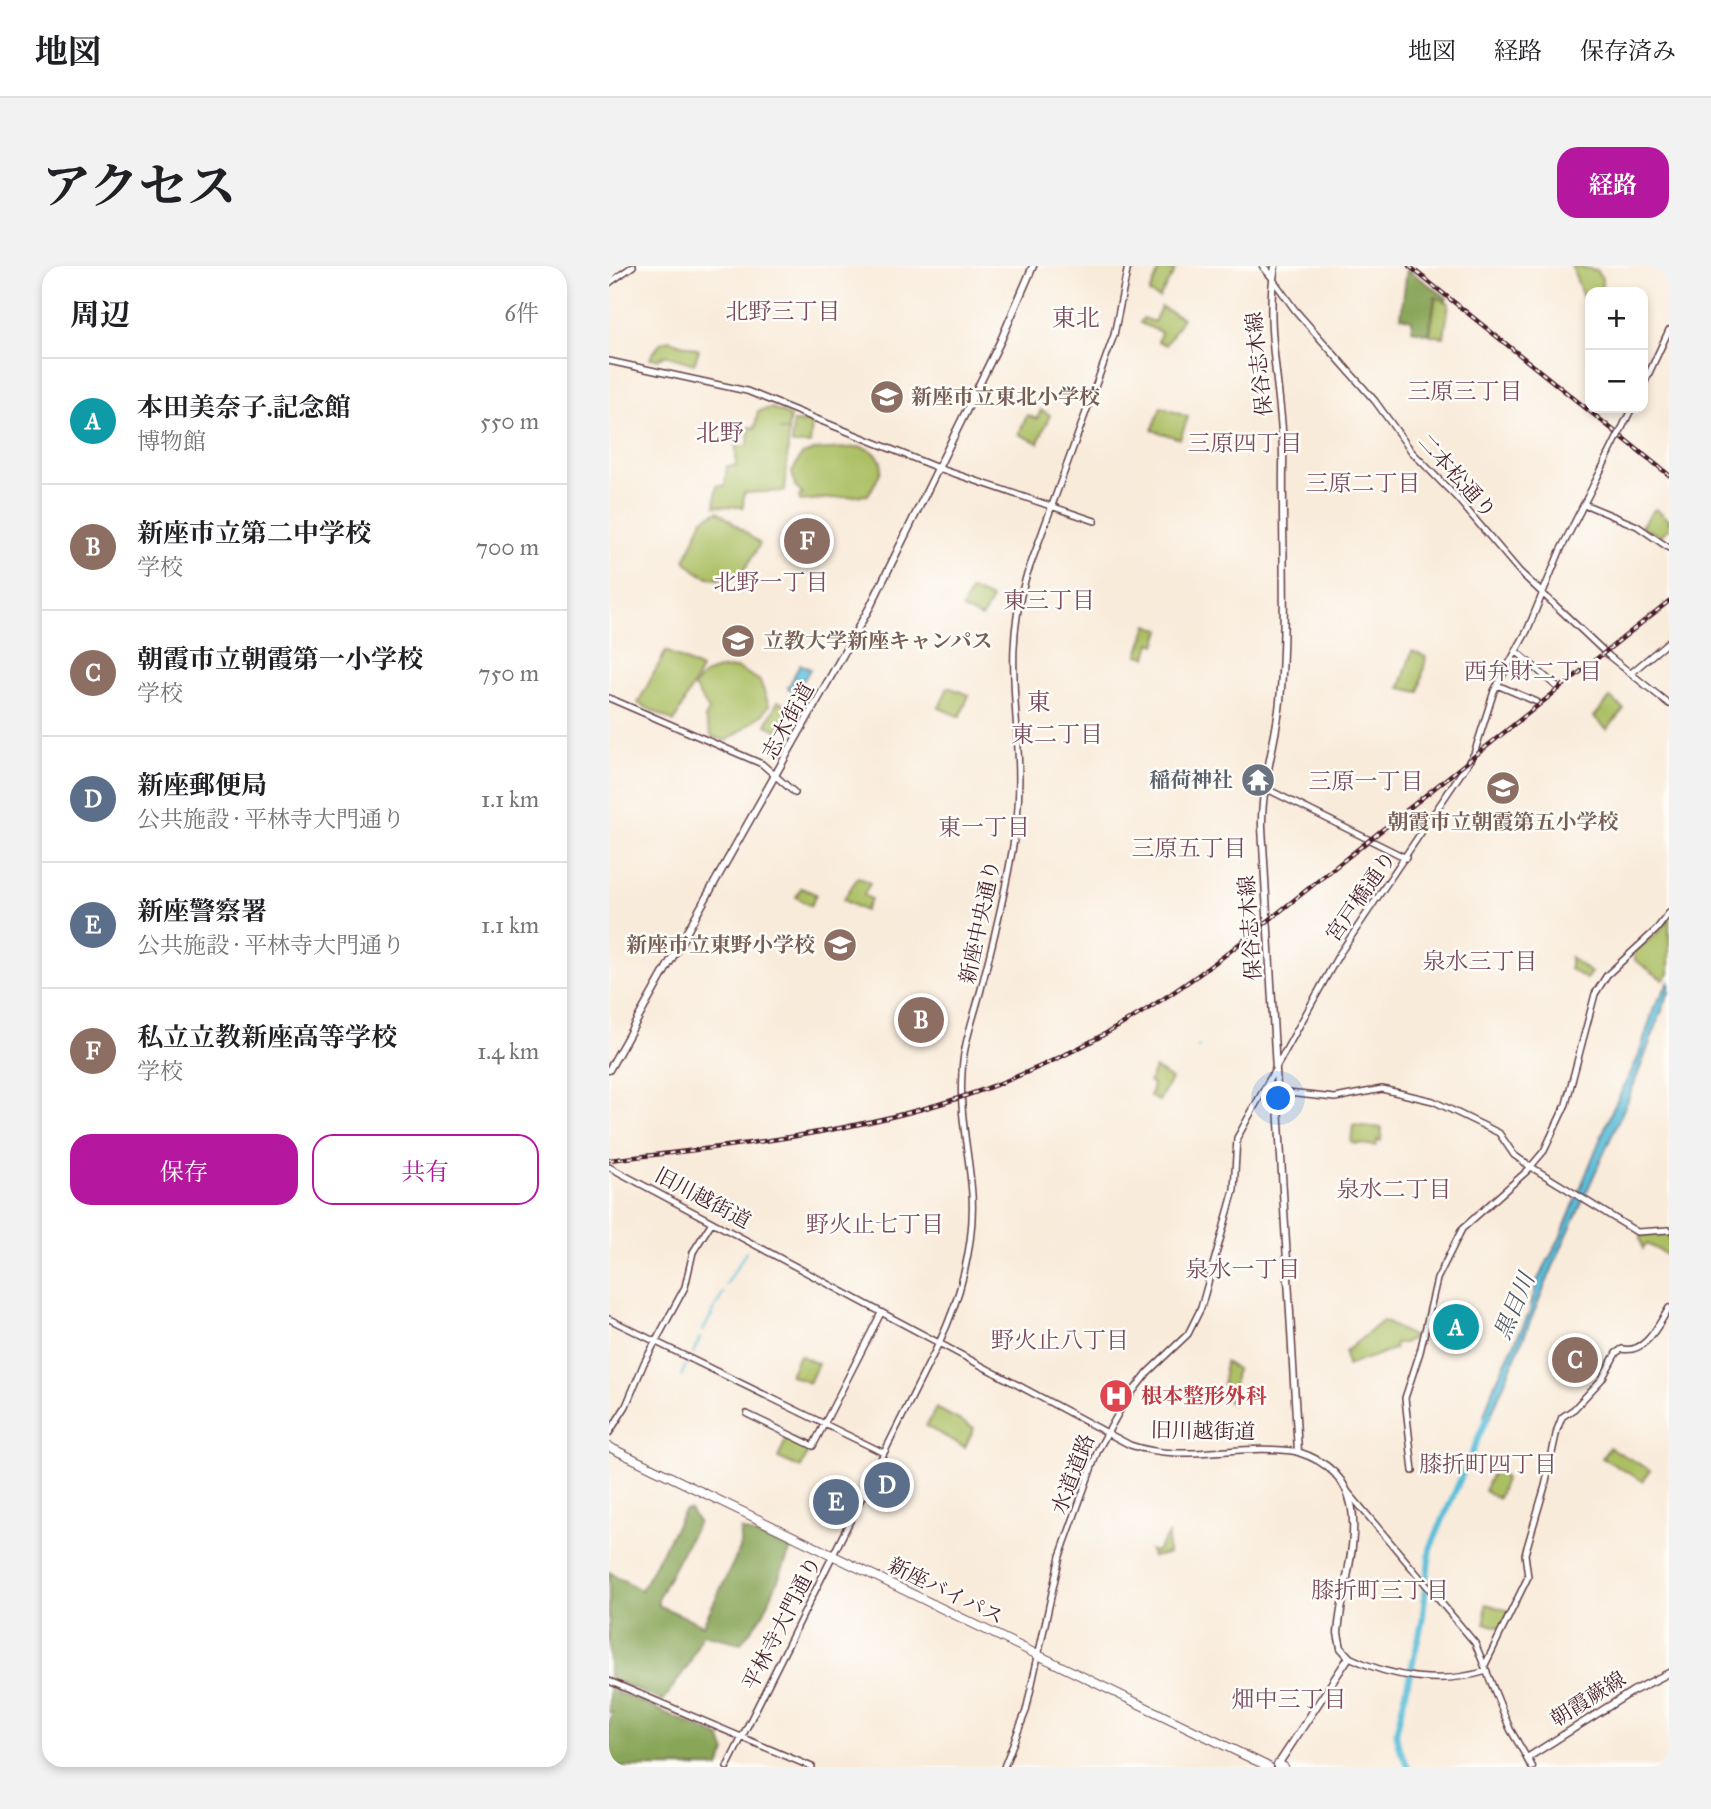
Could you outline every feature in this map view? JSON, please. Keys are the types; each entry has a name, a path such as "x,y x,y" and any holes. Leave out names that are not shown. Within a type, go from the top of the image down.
{"highway":[{"name":"新座バイパス","path":"609,1449 1261,1767"},
{"name":"新座バイパス","path":"1038,1658 1269,1767"}],"main road":[{"name":"志木街道","path":"609,1070 871,605 1033,266"},
{"path":"1263,266 1273,278"},
{"name":"保谷志木線","path":"1275,266 1271,349 1283,433 1281,669 1280,703 1265,788 1263,856 1298,1452"},
{"name":"旧川越街道","path":"1298,1452 1328,1467 1348,1492"},
{"path":"1280,1766 1349,1657 1341,1648 1338,1633 1353,1536 1352,1507 1348,1492"},
{"name":"朝霞蕨線","path":"1527,1758 1631,1692 1669,1673"},
{"name":"旧川越街道","path":"1527,1758 1532,1767"}],"street":[{"path":"609,283 633,266"},
{"name":"新座中央通り","path":"939,1343 955,1303 972,1222 972,1191 962,1130 963,1060 983,985 1017,817 1019,777 1012,680 1013,636 1021,594 1114,335 1128,266"},
{"name":"二本松通り","path":"1273,278 1289,304 1356,377 1412,452 1444,483 1542,595 1669,703"},
{"path":"1648,377 1669,330"},
{"path":"610,363 739,388 938,468 1095,522"},
{"name":"宮戸橋通り","path":"1237,1138 1277,1071 1338,956 1475,754 1497,685 1516,651 1568,533 1630,413"},
{"path":"1584,503 1649,532 1669,548"},
{"path":"1631,673 1669,641"},
{"path":"1516,651 1557,687"},
{"path":"1497,685 1537,702"},
{"path":"609,698 754,760 777,775 795,793"},
{"path":"1265,788 1406,859"},
{"path":"1413,1471 1405,1398 1420,1352 1437,1279 1462,1230 1531,1167 1544,1151 1566,1104 1599,985 1624,957 1656,930 1669,913"},
{"path":"1278,1092 1335,1098 1382,1089 1436,1102 1499,1133 1514,1155 1637,1232 1669,1230"},
{"name":"水道道路","path":"1004,1767 1023,1720 1060,1556 1081,1494 1107,1433 1148,1372 1188,1334 1197,1320 1234,1190 1237,1138"},
{"name":"旧川越街道","path":"609,1167 1130,1445 1155,1451 1298,1452"},
{"path":"609,1433 626,1406 685,1287 693,1252 712,1222"},
{"path":"1349,1657 1377,1670 1435,1679 1486,1668 1528,1577 1525,1554 1545,1486 1553,1439 1562,1417 1574,1409 1602,1380 1616,1353 1622,1349 1632,1351 1645,1344 1669,1308"},
{"path":"747,1414 813,1446 881,1313"},
{"path":"609,1318 884,1453"},
{"name":"平林寺大門通り","path":"727,1767 939,1343"},
{"name":"旧川越街道","path":"1348,1492 1471,1636 1511,1730 1527,1758"},
{"path":"1352,1507 1359,1502"},
{"path":"609,1681 812,1767"}],"green space":[{"path":"1161,266 1175,271 1159,298 1149,293"},
{"path":"1572,266 1596,270 1602,278 1602,287 1585,287 1585,304"},
{"path":"1407,269 1447,298 1446,301 1435,297 1429,334 1412,330 1412,320 1401,317"},
{"path":"1436,297 1449,303 1444,337 1430,335"},
{"path":"1161,307 1183,318 1166,345 1158,341 1161,332 1140,323 1143,318 1154,322"},
{"path":"669,340 699,350 694,364 665,355 657,359 650,358 660,343"},
{"path":"1161,407 1188,417 1180,439 1152,430"},
{"path":"772,408 790,416 788,430 779,430 789,431 785,491 744,493 743,507 715,506 717,485 725,486 727,466 736,466 736,446 748,446 749,427 755,428 758,411"},
{"path":"1041,410 1050,415 1038,443 1019,434 1027,415 1037,419"},
{"path":"793,422 812,423 810,444 792,444"},
{"path":"862,447 878,457 881,463 879,475 868,495 800,501 799,496 803,495 795,486 792,472 802,454 815,450"},
{"path":"1655,509 1669,519 1669,529 1660,536 1641,526"},
{"path":"718,511 760,544 741,576 710,578 697,572 685,560 703,519"},
{"path":"971,590 992,599 982,618 962,609"},
{"path":"1148,625 1161,630 1156,645 1151,643 1147,657 1138,655"},
{"path":"666,651 701,669 674,722 638,703"},
{"path":"1412,651 1426,657 1419,692 1400,688"},
{"path":"738,668 760,681 769,705 764,713 727,741 712,737 705,718 709,710 694,687 707,673"},
{"path":"948,687 969,695 960,717 939,708"},
{"path":"1610,698 1624,709 1607,729 1594,717"},
{"path":"778,701 792,708 779,731 766,725"},
{"path":"858,877 870,883 864,895 871,899 865,911 843,900"},
{"path":"801,888 816,894 811,906 796,897"},
{"path":"1669,917 1669,974 1663,980 1635,960 1634,952 1659,932"},
{"path":"1570,957 1591,973 1586,979 1570,969"},
{"path":"1155,1068 1171,1079 1159,1101 1150,1097 1153,1084 1149,1082"},
{"path":"1353,1125 1382,1128 1381,1141 1377,1140 1376,1146 1351,1143"},
{"path":"1669,1232 1669,1256 1647,1244 1643,1249 1640,1238 1642,1234"},
{"path":"1383,1321 1414,1337 1404,1343 1395,1343 1394,1349 1347,1366 1345,1352"},
{"path":"799,1355 818,1364 809,1383 790,1375"},
{"path":"1225,1362 1236,1369 1232,1404 1222,1397"},
{"path":"936,1408 974,1428 965,1447 926,1426"},
{"path":"787,1437 810,1447 801,1468 778,1458"},
{"path":"1609,1447 1650,1470 1643,1481 1602,1458"},
{"path":"1495,1466 1505,1479 1498,1498 1484,1491"},
{"path":"690,1510 698,1522 658,1598 658,1605 703,1625 740,1549 741,1530 791,1549 764,1613 741,1643 702,1634 689,1664 663,1701 609,1678 609,1572 641,1590 684,1511"},
{"path":"1168,1535 1168,1554 1152,1557 1150,1550 1156,1552"},
{"path":"1486,1604 1510,1611 1501,1628 1485,1623"},
{"path":"609,1688 618,1691 617,1695 623,1694 720,1737 726,1752 719,1767 609,1767 609,1723 613,1713 609,1712"}],"water":[{"path":"800,664 810,669 797,692 788,688"},
{"path":"1669,982 1669,992 1629,1097 1554,1264 1489,1420 1484,1416 1493,1388 1529,1314 1537,1281 1560,1238 1611,1113 1638,1058 1654,1008"}],"waterway":[{"path":"726,1285 746,1252"},
{"path":"703,1331 723,1293"},
{"path":"693,1353 700,1338"},
{"path":"681,1376 687,1363"},
{"name":"黒目川","path":"1408,1767 1398,1745 1396,1733 1422,1623 1430,1549 1489,1413"}],"railway":[{"path":"1409,266 1669,475"},
{"path":"609,1160 777,1139 902,1114 943,1103 1018,1076 1090,1042 1159,1002 1224,956 1669,601"}],"place":[{"name":"新座市立東北小学校","path":"887,397"},
{"name":"私立立教新座高等学校","path":"807,541"},
{"name":"立教大学新座キャンパス","path":"738,641"},
{"name":"稲荷神社","path":"1258,780"},
{"name":"朝霞市立朝霞第五小学校","path":"1503,788"},
{"name":"新座市立東野小学校","path":"840,945"},
{"name":"新座市立第二中学校","path":"921,1020"},
{"name":"本田美奈子.記念館","path":"1456,1327"},
{"name":"朝霞市立朝霞第一小学校","path":"1575,1360"},
{"name":"根本整形外科","path":"1116,1396"},
{"name":"新座郵便局","path":"887,1485"},
{"name":"新座警察署","path":"836,1502"}],"district":[{"name":"北野三丁目","path":"783,311"},
{"name":"東北","path":"1076,318"},
{"name":"三原三丁目","path":"1465,391"},
{"name":"北野","path":"720,433"},
{"name":"三原四丁目","path":"1245,443"},
{"name":"三原二丁目","path":"1363,483"},
{"name":"北野一丁目","path":"771,582"},
{"name":"東三丁目","path":"1049,600"},
{"name":"西弁財二丁目","path":"1533,671"},
{"name":"東","path":"1039,702"},
{"name":"東二丁目","path":"1057,734"},
{"name":"三原一丁目","path":"1366,781"},
{"name":"東一丁目","path":"984,827"},
{"name":"三原五丁目","path":"1189,848"},
{"name":"泉水三丁目","path":"1480,961"},
{"name":"泉水二丁目","path":"1394,1189"},
{"name":"野火止七丁目","path":"875,1224"},
{"name":"泉水一丁目","path":"1243,1269"},
{"name":"野火止八丁目","path":"1060,1340"},
{"name":"膝折町四丁目","path":"1488,1464"},
{"name":"膝折町三丁目","path":"1380,1590"},
{"name":"畑中三丁目","path":"1289,1699"}]}
